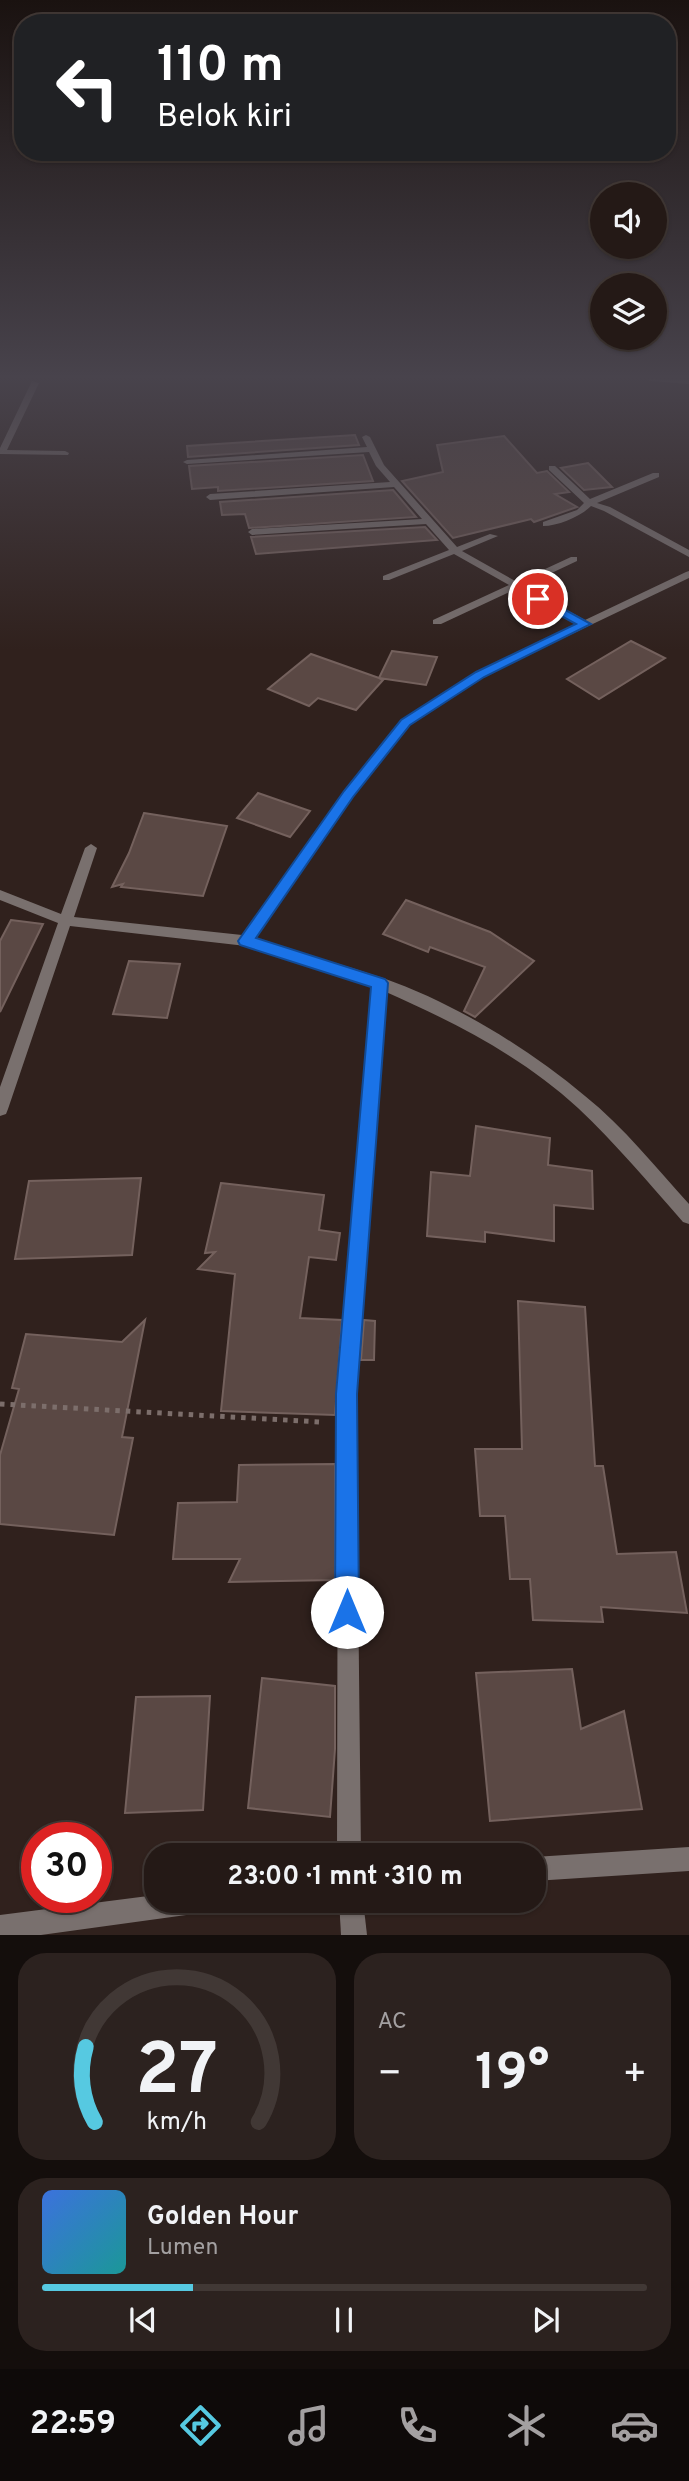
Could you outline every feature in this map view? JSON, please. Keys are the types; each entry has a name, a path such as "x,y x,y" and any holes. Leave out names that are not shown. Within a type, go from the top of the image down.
{"street":[{"path":"383,469 455,551 585,624"},
{"path":"553,469 589,503 607,509 689,554"},
{"path":"546,524 580,512 589,503 656,475"},
{"path":"210,497 396,484"},
{"path":"252,532 427,521"},
{"path":"386,578 493,536"},
{"path":"437,622 574,559"},
{"path":"246,941 349,794 405,722 480,674 689,574"},
{"path":"0,1109 91,848"},
{"path":"0,895 67,921 246,941 380,983 456,1017 531,1063 582,1102 689,1216"},
{"path":"348,1843 346,1424 380,983"},
{"path":"546,1869 689,1859"},
{"path":"0,1928 144,1909"},
{"path":"352,1913 354,1935"}],"path":[{"path":"0,1404 346,1424"}],"building":[{"path":"189,469 368,469 373,481 218,491 218,487 192,489"},
{"path":"442,469 534,469 537,473 547,471 569,492 555,494 577,507 534,522 531,519 453,538 402,481 443,472"},
{"path":"562,469 594,469 612,487 584,490"},
{"path":"393,490 416,517 249,528 245,514 222,515 220,502"},
{"path":"425,527 437,540 256,554 251,537"},
{"path":"631,641 665,658 599,699 567,679"},
{"path":"392,651 437,657 426,685 379,678"},
{"path":"311,654 383,680 356,710 318,698 309,706 268,689"},
{"path":"258,793 310,811 290,837 237,818"},
{"path":"144,813 227,826 203,896 121,887 123,884 112,887 129,853"},
{"path":"406,900 490,932 534,961 475,1017 464,1011 485,967 430,947 428,952 383,934"},
{"path":"11,920 43,924 0,1012 0,941"},
{"path":"129,961 180,964 167,1018 113,1014"},
{"path":"476,1126 550,1138 548,1165 592,1171 593,1209 554,1205 554,1241 485,1232 485,1242 427,1236 431,1172 470,1176"},
{"path":"141,1178 132,1255 15,1259 29,1181"},
{"path":"221,1183 324,1195 319,1230 340,1233 336,1260 309,1257 300,1318 342,1320 335,1415 221,1411 235,1274 198,1269 215,1252 205,1253"},
{"path":"518,1301 585,1307 595,1466 603,1466 617,1554 676,1552 687,1613 601,1607 603,1622 533,1620 530,1579 510,1579 505,1516 480,1516 475,1449 522,1449"},
{"path":"145,1320 122,1437 133,1438 114,1535 0,1524 0,1455 19,1389 12,1388 26,1334 122,1342"},
{"path":"364,1320 375,1321 374,1360 361,1360"},
{"path":"335,1464 335,1580 229,1582 240,1559 173,1559 178,1503 237,1502 239,1465"},
{"path":"572,1669 581,1729 624,1711 642,1809 490,1821 476,1673"},
{"path":"262,1678 335,1686 335,1749 330,1817 248,1808"},
{"path":"210,1696 203,1810 125,1813 136,1697"}],"route":[{"path":"347,1612 347,1394 380,983 246,941 349,794 405,722 480,674 585,624 538,599"}]}
